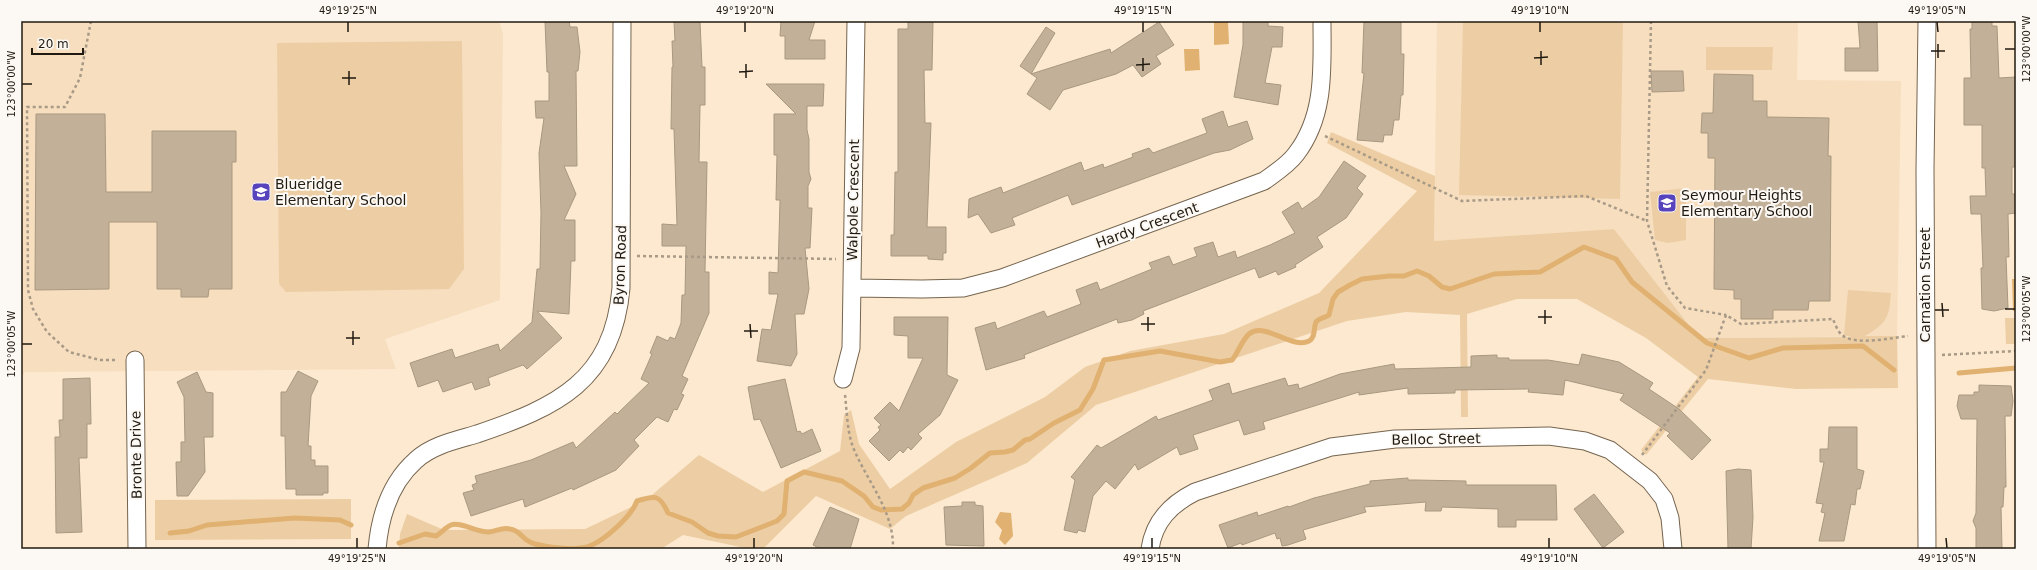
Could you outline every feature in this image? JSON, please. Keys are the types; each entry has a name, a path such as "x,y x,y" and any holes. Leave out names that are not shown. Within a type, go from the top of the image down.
{"street":[{"name":"Byron Road","path":"377,549 379,529 387,499 397,480 417,459 439,446 540,410 564,397 598,362 612,335 620,304 622,21"},
{"name":"Walpole Crescent","path":"843,379 851,348 856,21"},
{"name":"Hardy Crescent","path":"853,288 963,288 1002,278 1264,181 1296,154 1312,130 1319,107 1322,78 1322,21"},
{"name":"Carnation Street","path":"1927,21 1925,169 1927,549"},
{"name":"Bronte Drive","path":"134,360 137,549"},
{"name":"Belloc Street","path":"1150,549 1157,526 1177,501 1195,492 1331,446 1395,439 1549,436 1585,441 1610,450 1650,481 1664,499 1670,518 1673,549"}],"path":[{"path":"92,21 80,78 65,107 27,107 28,290 33,309 47,332 69,352 100,360 134,360"},
{"path":"1651,21 1647,221 1667,286 1685,308 1726,315 1741,324 1833,319 1840,334 1847,339 1861,341 1908,336"},
{"path":"1312,130 1462,201 1586,196 1647,221"},
{"path":"621,255 852,260"},
{"path":"1633,467 1706,370 1726,315"},
{"path":"1940,355 2016,351"},
{"path":"843,379 846,416 852,446 876,489 893,531 894,549"}],"shaded area":[{"name":"Blueridge Elementary School","path":"21,21 499,21 503,34 500,300 385,339 396,369 24,372 24,375 21,375"},
{"name":"Seymour Heights Elementary School","path":"1437,21 1798,21 1797,80 1901,81 1897,336 1699,338 1614,229 1434,241"},
{"path":"1463,21 1623,21 1620,199 1459,195"},
{"path":"1214,22 1228,22 1229,44 1214,45"},
{"path":"462,41 464,269 449,289 286,292 279,284 277,43"},
{"path":"1706,47 1773,47 1772,70 1706,70"},
{"path":"1184,49 1199,49 1200,70 1185,71"},
{"path":"1331,132 1435,176 1434,241 1614,229 1699,338 1851,337 1844,335 1848,290 1891,293 1886,319 1865,336 1897,336 1898,388 1796,389 1708,379 1646,455 1641,450 1698,377 1646,338 1577,299 1517,299 1467,314 1468,417 1461,417 1460,315 1406,312 1347,321 1096,405 1027,463 906,516 890,529 816,496 763,549 750,549 683,535 661,549 399,549 400,534 407,514 444,530 585,529 646,500 699,455 763,492 840,451 844,415 851,410 859,444 890,489 956,442 1045,397 1085,367 1130,351 1224,334 1319,293 1417,191 1327,143"},
{"path":"1686,188 1686,240 1668,243 1655,240 1650,192"},
{"path":"2012,279 2016,279 2016,311 2013,311"},
{"path":"2005,318 2016,318 2016,344 2006,344"},
{"path":"351,499 351,539 155,540 155,500"},
{"path":"1000,512 1011,513 1013,536 1005,545 999,539 1002,530 995,522"}],"building":[{"path":"545,21 569,21 570,27 577,27 580,52 578,71 576,71 577,166 564,166 576,194 564,220 575,220 575,261 571,261 569,314 537,311 562,338 527,369 523,365 488,378 490,385 475,390 472,382 443,392 438,380 418,387 410,363 452,349 455,358 498,344 500,351 532,322 537,269 540,269 541,213 539,153 544,118 536,118 535,101 549,101 549,72 547,72"},
{"path":"674,21 700,21 702,67 705,67 705,105 700,105 699,162 707,162 705,272 709,272 709,313 682,376 688,379 681,394 684,395 677,410 674,409 668,422 657,417 634,440 639,446 616,470 573,490 572,488 525,507 523,499 471,516 463,493 474,490 472,485 477,483 475,476 531,460 573,442 576,448 615,412 617,414 649,383 641,379 652,354 650,353 657,336 668,341 670,337 675,339 681,323 682,295 685,295 686,246 662,246 662,224 677,225 674,129 671,129 673,67 672,41 675,41"},
{"path":"781,21 815,21 809,40 825,40 825,59 785,59 785,36 780,36"},
{"path":"908,21 933,21 932,70 924,70 925,123 931,123 927,227 946,227 946,253 943,253 943,260 928,259 928,256 891,256 891,235 894,235 895,172 898,172 898,29 908,29"},
{"path":"1243,21 1268,21 1268,26 1283,27 1282,47 1272,47 1265,83 1281,85 1278,105 1234,97 1243,45"},
{"path":"1364,21 1401,21 1401,54 1404,54 1403,95 1401,95 1399,120 1394,120 1392,135 1384,135 1383,142 1357,140 1364,73 1362,73"},
{"path":"1858,21 1877,21 1878,71 1845,71 1845,48 1860,48"},
{"path":"1972,21 1992,21 1992,26 1997,26 1999,78 2016,77 2016,167 2012,167 2012,194 2016,194 2016,213 2008,214 2009,257 2006,257 2008,308 1994,311 1982,309 1981,268 1983,268 1981,214 1971,214 1970,196 1986,196 1985,168 1982,168 1982,125 1964,125 1964,78 1971,78 1970,29 1972,29"},
{"path":"1159,22 1174,45 1156,56 1161,64 1142,77 1133,65 1116,74 1063,90 1050,110 1027,94 1037,78 1031,74 1110,49 1111,53"},
{"path":"1046,27 1055,33 1031,74 1020,66"},
{"path":"1651,71 1683,71 1684,91 1652,92"},
{"path":"1714,74 1753,75 1753,101 1767,101 1767,117 1829,118 1828,156 1831,156 1830,301 1809,301 1808,310 1773,310 1773,319 1741,319 1741,299 1734,299 1734,290 1714,289 1715,158 1708,158 1708,133 1701,133 1702,113 1713,113"},
{"path":"766,84 824,84 823,106 807,106 809,172 811,179 808,186 808,208 812,208 810,248 805,248 809,289 804,314 795,314 797,354 791,366 757,361 762,329 771,330 778,294 769,294 769,272 778,273 780,200 776,200 777,155 774,155 774,114 796,114"},
{"path":"1223,111 1228,127 1247,121 1253,139 1230,150 1214,153 1072,205 1068,195 1012,218 1015,225 991,233 978,214 968,218 969,199 1001,187 1003,193 1081,162 1084,171 1103,164 1104,168 1133,157 1132,154 1149,148 1153,153 1207,133 1202,119"},
{"path":"36,114 105,114 106,192 152,192 152,131 236,131 236,162 232,162 232,289 209,289 208,297 181,297 181,289 157,289 157,222 109,222 109,289 35,290"},
{"path":"1344,161 1366,176 1357,188 1363,194 1346,218 1317,237 1323,247 1295,265 1296,267 1278,275 1276,271 1259,278 1255,268 1143,311 1144,314 1132,320 1118,323 1117,319 1024,355 1025,358 986,370 975,328 995,322 997,329 1044,311 1047,317 1081,304 1076,290 1097,282 1100,290 1152,269 1149,263 1169,256 1173,265 1197,256 1194,248 1213,242 1218,257 1235,251 1237,258 1270,245 1295,233 1282,212 1298,202 1302,209 1319,197"},
{"path":"894,317 948,317 947,375 958,380 940,415 918,434 922,438 911,450 908,447 903,453 900,450 889,461 869,441 880,430 878,427 881,425 874,418 890,402 899,411 923,358 908,358 908,336 894,335"},
{"path":"1582,354 1619,362 1653,383 1649,389 1679,409 1711,440 1692,460 1667,436 1670,433 1620,400 1624,394 1565,380 1563,395 1528,392 1529,389 1455,390 1455,393 1408,394 1408,388 1359,395 1359,392 1263,422 1265,429 1244,435 1239,420 1193,435 1198,449 1180,455 1177,447 1138,470 1135,464 1115,489 1106,481 1093,496 1085,532 1078,530 1077,533 1064,530 1075,480 1071,477 1097,445 1101,448 1156,416 1158,420 1213,400 1209,390 1229,383 1232,394 1285,378 1288,386 1298,384 1299,389 1340,374 1394,364 1395,369 1471,367 1471,356 1497,355 1497,358 1509,358 1509,360 1548,360 1579,365"},
{"path":"298,371 318,381 311,396 308,446 311,446 311,460 315,460 315,466 328,466 328,493 323,493 323,495 296,495 296,489 286,489 285,436 281,436 281,392 286,392"},
{"path":"197,372 206,392 213,393 213,437 204,437 205,472 188,496 177,496 176,462 181,462 181,442 185,442 184,397 177,382"},
{"path":"90,378 91,424 87,424 87,458 79,458 82,532 56,533 55,437 60,437 59,420 63,420 63,379"},
{"path":"785,379 797,432 800,431 802,434 812,429 821,451 781,468 760,419 754,420 748,387"},
{"path":"1979,385 2011,386 2013,401 2011,416 2005,416 2006,487 2004,487 2003,507 2001,507 2002,549 1976,549 1976,528 1973,521 1976,513 1977,419 1961,419 1957,406 1959,395 1974,395 1974,392 1979,392"},
{"path":"1829,427 1857,427 1857,469 1864,471 1860,489 1857,489 1855,505 1851,504 1844,541 1819,541 1825,513 1821,512 1823,504 1816,503 1824,462 1820,462 1820,449 1828,449"},
{"path":"1738,469 1751,470 1753,517 1751,549 1728,549 1726,471"},
{"path":"1408,478 1408,480 1466,481 1466,485 1556,485 1557,520 1516,520 1516,527 1498,527 1498,509 1442,507 1441,511 1425,511 1426,502 1364,507 1366,512 1303,530 1306,539 1288,545 1282,546 1280,538 1277,539 1275,533 1242,545 1241,543 1228,548 1219,525 1257,512 1258,516 1314,498 1370,484 1370,481"},
{"path":"1594,494 1624,532 1603,548 1574,509"},
{"path":"962,502 975,502 975,505 983,506 984,546 946,545 944,507 962,506"},
{"path":"830,507 859,519 850,549 821,549 813,545"}],"waterway":[{"path":"399,543 425,534 436,536 449,526 455,524 485,532 505,528 517,531 531,543 558,548 581,548 596,542 614,530 634,508 637,501 653,497 660,500 668,513 692,522 708,533 718,536 736,537 777,521 784,514 787,481 804,472 842,481 864,496 873,507 881,510 902,509 909,503 913,495 923,488 955,478 990,453 1013,450 1025,440 1030,439 1054,423 1080,410 1093,389 1104,360 1160,351 1220,362 1232,360 1249,334 1255,331 1271,333 1295,342 1302,343 1309,341 1314,335 1316,322 1329,315 1333,299 1338,292 1362,279 1404,276 1417,271 1429,276 1442,287 1450,289 1494,274 1540,272 1584,247 1616,259 1632,282 1707,343 1749,358 1783,348 1863,346 1894,370"},
{"path":"1959,373 2016,368"},
{"path":"170,533 189,531 207,525 295,518 340,520 351,525"}],"place":[{"name":"Blueridge Elementary School","path":"261,192"},
{"name":"Seymour Heights Elementary School","path":"1667,203"}]}
